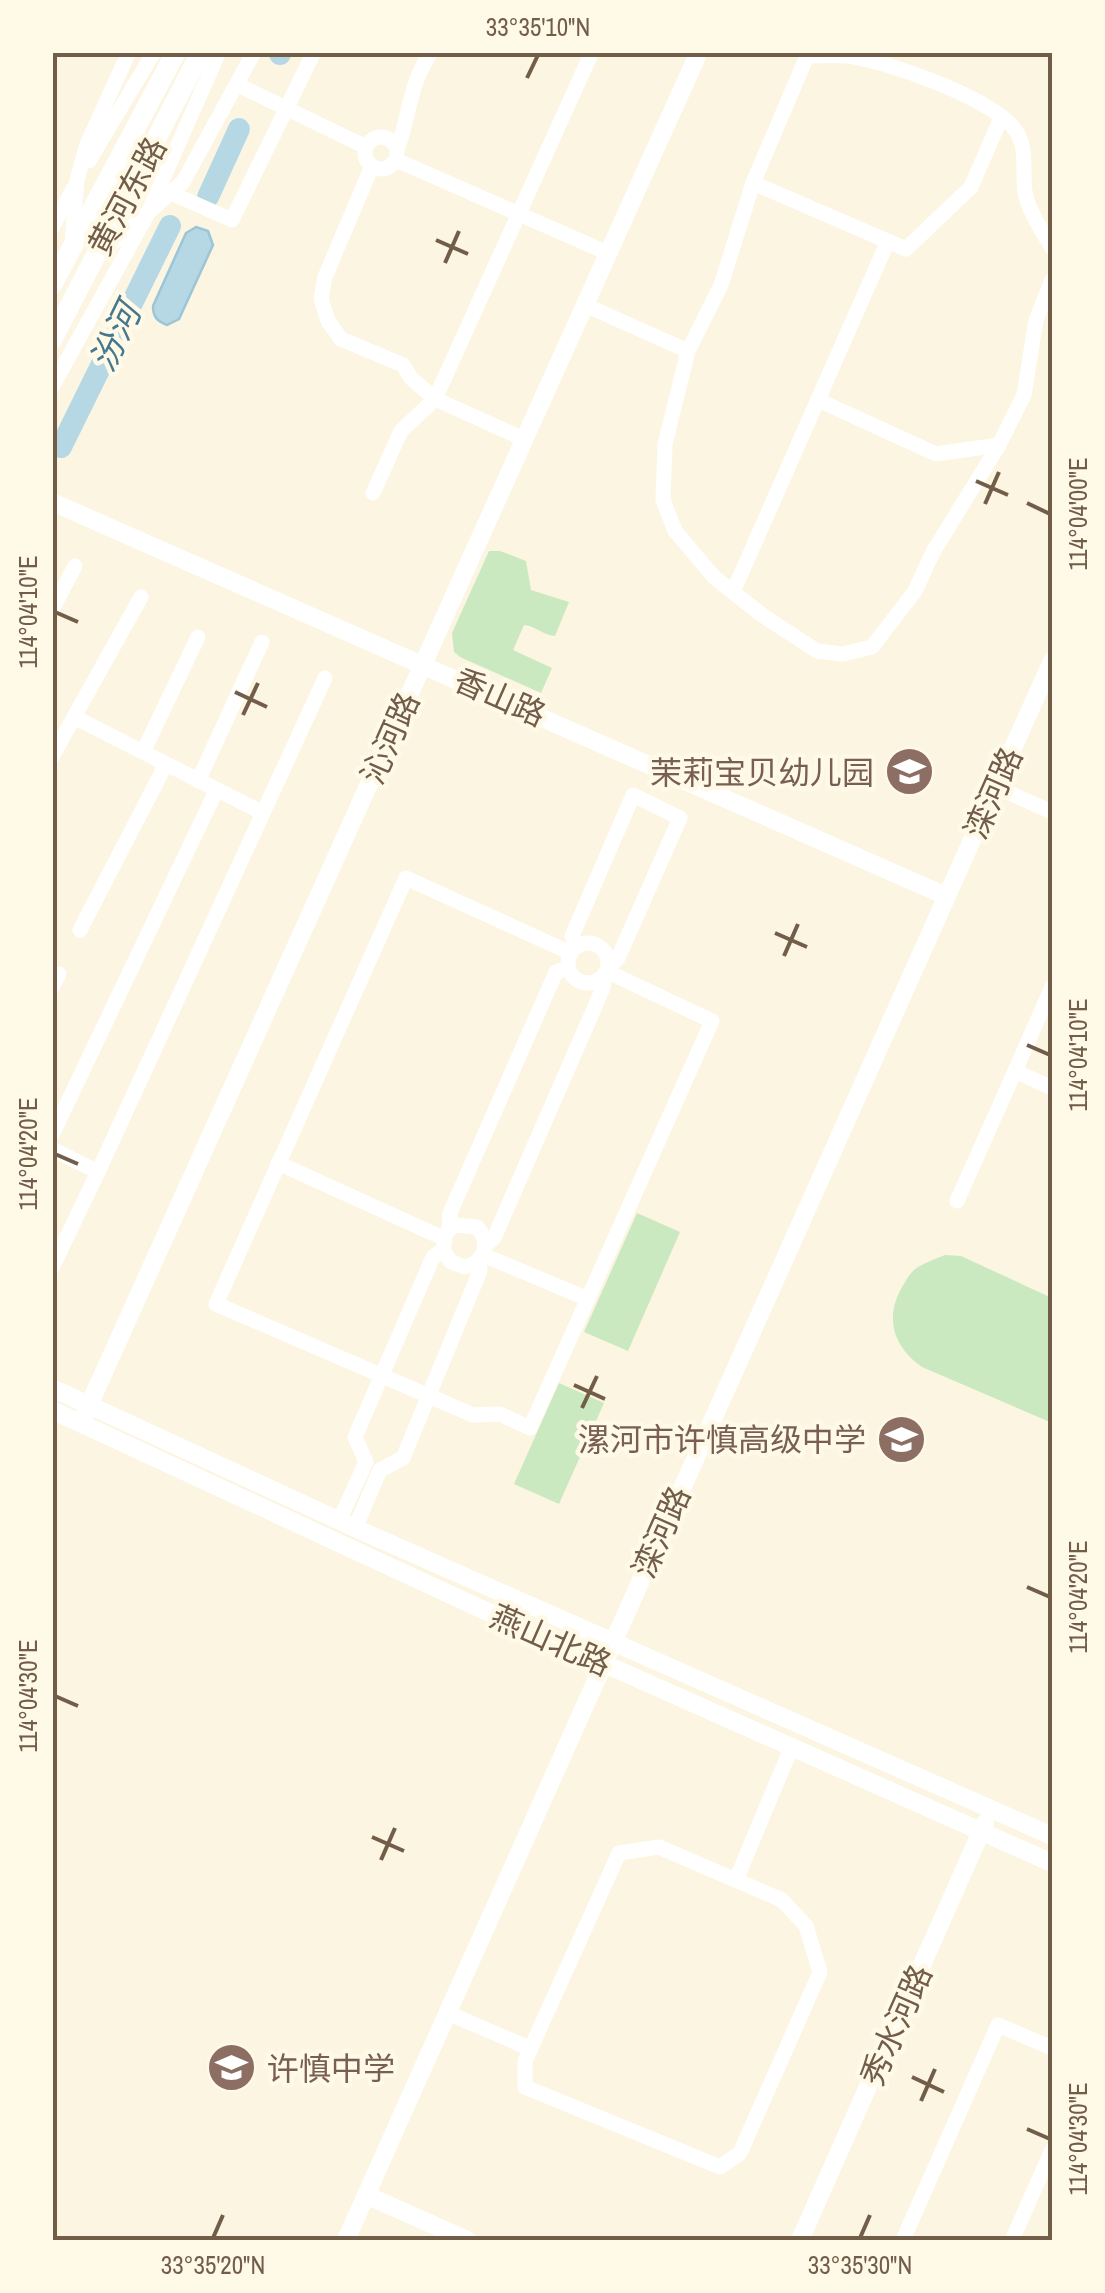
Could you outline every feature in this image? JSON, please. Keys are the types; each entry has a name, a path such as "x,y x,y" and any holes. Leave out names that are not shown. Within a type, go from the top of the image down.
{"main road":[{"name":"黄河东路","path":"52,285 176,52"},
{"name":"黄河东路","path":"52,340 202,52"}],"street":[{"path":"71,250 78,180 88,144 129,52"},
{"path":"52,228 154,52"},
{"path":"52,387 147,215 218,52"},
{"path":"93,260 183,182 254,52"},
{"path":"171,194 232,220 314,52"},
{"path":"431,52 414,78 396,155 382,169 372,166 366,158 366,147 382,136 392,141 396,155 608,253"},
{"path":"372,493 401,432 436,399 592,52"},
{"name":"沁河路","path":"81,1423 699,52"},
{"path":"1052,248 1025,196 1024,153 1015,129 949,88 892,66 846,56 807,54 752,182 720,285 688,351 665,444 663,500 675,531 714,577 817,650 843,654 872,647 916,591 933,552 999,445 1024,395 1036,320 1052,280"},
{"path":"238,86 366,147"},
{"path":"752,182 906,249 971,187 1001,118"},
{"path":"372,166 325,277 321,299 328,322 340,339 403,365 411,378 436,399 524,438"},
{"path":"733,592 888,241"},
{"path":"585,304 688,351"},
{"path":"818,400 936,454 999,445"},
{"name":"香山路","path":"52,502 946,896"},
{"path":"52,610 75,566"},
{"path":"52,757 65,722 140,597"},
{"path":"143,752 198,637"},
{"path":"198,780 262,642"},
{"name":"滦河路","path":"346,2240 1052,661"},
{"path":"52,1268 325,678"},
{"path":"65,722 143,752 263,813"},
{"path":"80,930 166,764"},
{"path":"996,787 1052,812"},
{"path":"52,1134 216,791"},
{"path":"633,795 680,818 618,958 600,980 584,983 572,975 571,956 572,936 633,795"},
{"path":"571,956 406,878 216,1304 473,1415 500,1414 530,1428 712,1021 606,972"},
{"path":"584,944 599,946 608,959 606,972 604,988 494,1238 482,1253 458,1266 445,1239 450,1213 556,972 584,944"},
{"path":"957,1201 1052,987"},
{"path":"1015,1071 1052,1088"},
{"path":"52,1149 98,1172"},
{"path":"278,1163 445,1239"},
{"path":"470,1224 482,1233 480,1272 402,1458 380,1470 347,1524 366,1462 355,1437 433,1256 456,1225 470,1224"},
{"path":"482,1253 588,1299"},
{"name":"燕山北路","path":"52,1388 347,1524 1052,1836"},
{"name":"燕山北路","path":"52,1410 603,1663 1052,1862"},
{"path":"736,1880 792,1746"},
{"name":"秀水河路","path":"800,2240 992,1809"},
{"path":"659,1847 782,1900 806,1926 820,1972 740,2154 720,2167 525,2088 525,2061 530,2049 619,1853 659,1847"},
{"path":"448,2013 530,2049"},
{"path":"903,2240 998,2025 1052,2048"},
{"path":"1012,2240 1052,2150"},
{"path":"366,2195 467,2240"}],"green space":[{"path":"489,551 526,561 531,590 569,602 555,636 524,625 513,650 552,668 541,693 454,652 452,633"},
{"path":"637,1213 680,1232 628,1351 584,1332"},
{"path":"945,1255 961,1256 1052,1298 1052,1423 922,1367 899,1342 893,1312 901,1289 915,1269"},
{"path":"559,1383 604,1403 559,1504 514,1484"}],"water":[{"path":"196,227 208,231 213,245 179,319 167,325 156,318 153,306 186,233"}],"waterway":[{"name":"汾河","path":"208,197 239,129"},
{"name":"汾河","path":"61,447 170,226"}],"place":[{"name":"茉莉宝贝幼儿园","path":"909,772"},
{"name":"漯河市许慎高级中学","path":"901,1439"},
{"name":"许慎中学","path":"232,2068"}]}
